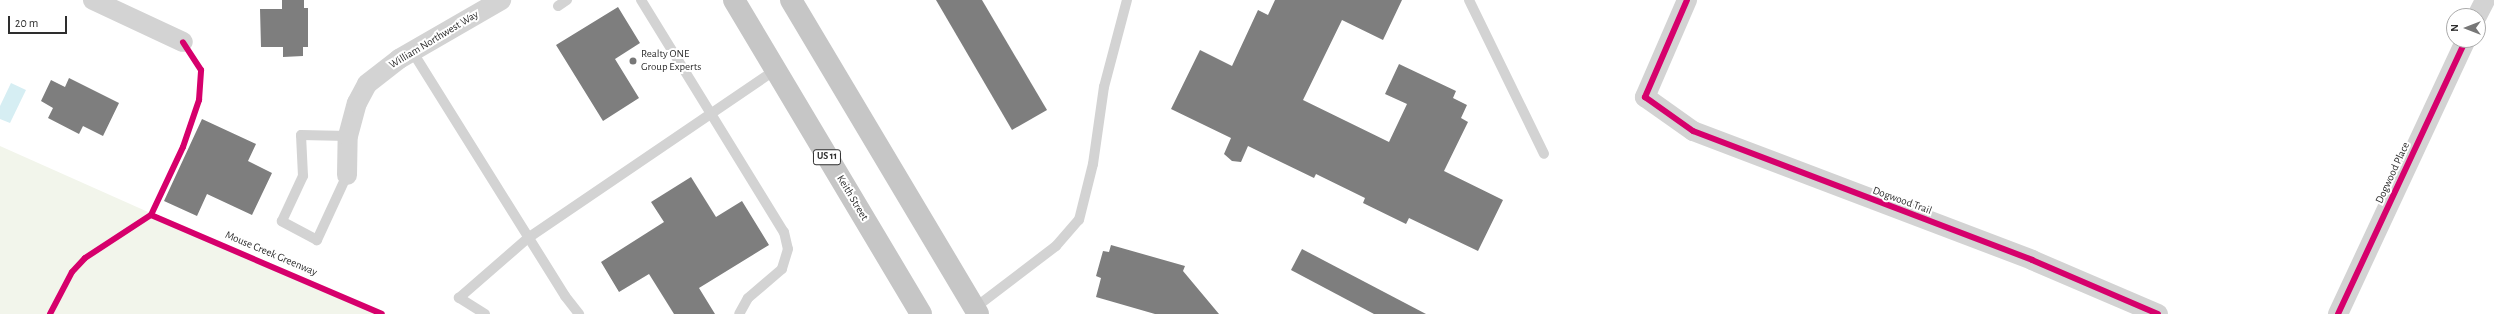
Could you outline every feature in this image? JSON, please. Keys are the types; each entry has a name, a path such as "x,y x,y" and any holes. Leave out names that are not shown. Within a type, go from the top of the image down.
{"main road":[{"name":"Keith Street","path":"734,0 921,314"},
{"path":"792,0 973,312"}],"street":[{"path":"93,0 183,42"},
{"name":"William Northwest Way","path":"347,175 348,136 357,103 367,84 412,51 501,0"},
{"name":"Dogwood Trail","path":"1687,0 1645,97 1693,131 2032,260 2158,314"},
{"name":"Dogwood Place","path":"2338,314 2462,48"}],"lane":[{"path":"558,6 567,0"},
{"path":"641,0 784,232 788,250 782,269 748,298 739,314"},
{"path":"973,312 1056,246 1079,220 1093,164 1104,87 1127,0"},
{"path":"1469,0 1544,154"},
{"path":"412,51 528,238 580,314"},
{"path":"485,314 459,298 528,238 710,112 775,70"},
{"path":"347,175 317,240 282,222 303,176 301,134 348,136"}],"shaded area":[{"path":"0,146 377,314 0,314"}],"water":[{"path":"11,83 26,90 10,123 0,119 0,106"}],"building":[{"path":"282,0 304,0 304,8 308,8 308,47 303,47 303,56 283,57 283,47 261,47 260,9 282,9"},
{"path":"936,0 982,0 1047,110 1012,130"},
{"path":"1275,0 1402,0 1383,40 1342,20 1303,100 1389,142 1407,104 1385,94 1399,64 1456,91 1453,98 1467,105 1461,118 1468,122 1444,171 1503,200 1478,251 1409,218 1406,224 1363,203 1365,198 1316,174 1314,178 1248,146 1241,162 1232,161 1224,154 1231,138 1171,109 1200,50 1232,66 1258,10 1268,15"},
{"path":"618,7 640,43 615,59 639,98 603,121 556,45"},
{"path":"69,78 119,103 103,136 83,126 79,134 48,118 53,108 41,101 51,80 65,87"},
{"path":"202,119 256,144 248,161 272,173 252,215 207,194 197,216 164,201"},
{"path":"691,177 716,217 742,201 769,245 699,288 715,314 674,314 649,274 619,292 601,262 664,222 651,202"},
{"path":"1111,245 1185,266 1183,271 1219,314 1155,314 1096,297 1101,278 1096,276 1103,251 1109,252"},
{"path":"1302,249 1426,314 1374,314 1291,270"}],"cycle path":[{"path":"1687,0 1645,97 1693,131 2032,260 2158,314"},
{"path":"151,215 183,147 199,100 201,70 183,42"},
{"path":"2338,314 2462,48"},
{"name":"Mouse Creek Greenway","path":"50,314 72,272 85,258 151,215 382,314"}],"place":[{"name":"Realty ONE Group Experts","path":"633,61"}]}
